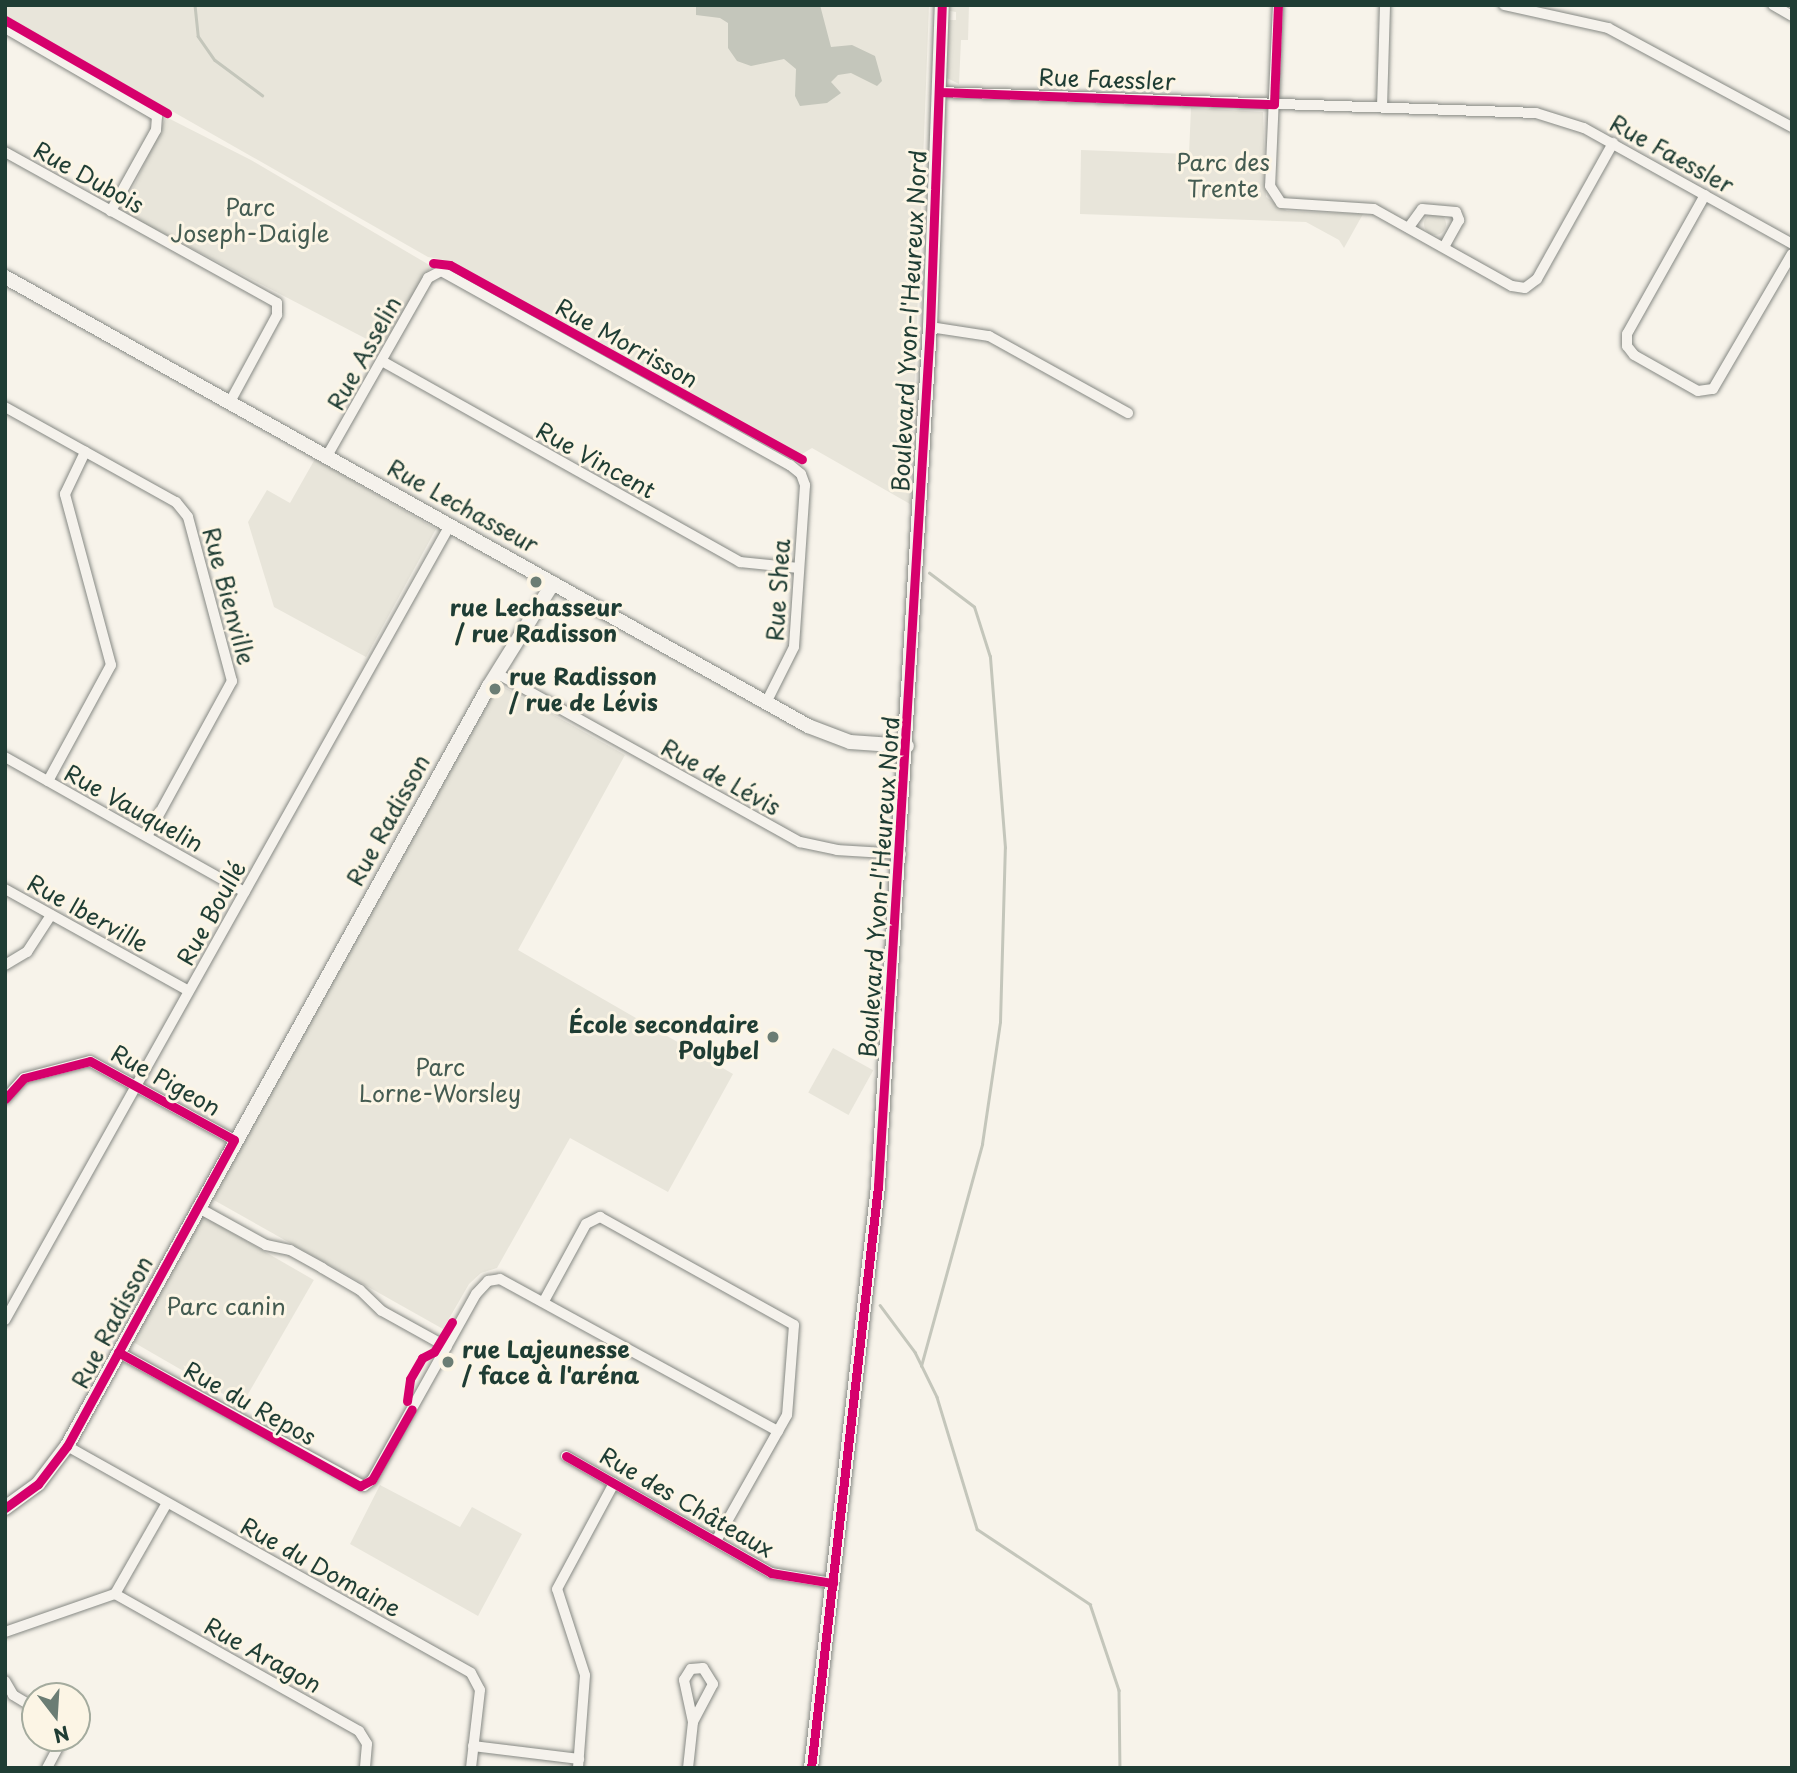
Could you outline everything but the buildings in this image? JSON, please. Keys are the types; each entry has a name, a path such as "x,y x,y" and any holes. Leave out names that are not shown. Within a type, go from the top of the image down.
{"street":[{"name":"Boulevard Yvon-l'Heureux Nord","path":"811,1768 877,1198 901,854 930,327 942,5"},
{"path":"1278,5 1270,186 1276,200 1369,208 1409,227 1515,287 1531,286 1613,143"},
{"path":"1382,107 1385,5"},
{"path":"1504,5 1578,19 1618,32 1792,127"},
{"path":"1773,5 1792,16"},
{"path":"5,28 151,110 158,119 155,131 111,211"},
{"name":"Rue Faessler","path":"939,92 1536,113 1566,120 1613,143 1792,244"},
{"name":"Rue Dubois","path":"5,152 277,303 277,315 230,402"},
{"path":"1705,195 1627,334 1627,346 1634,355 1698,391 1713,389 1792,254"},
{"path":"1409,227 1424,209 1456,212 1459,220 1444,247"},
{"name":"Rue Asselin","path":"327,456 436,272"},
{"name":"Rue Morrisson","path":"436,272 465,283 801,474"},
{"name":"Rue Lechasseur","path":"5,276 766,703 833,737 907,746"},
{"path":"930,327 989,336 1128,413"},
{"name":"Rue Vincent","path":"382,361 740,562 800,568"},
{"name":"Rue Bienville","path":"5,407 184,510 232,674 228,690 146,836"},
{"path":"48,781 111,665 65,494 85,452"},
{"name":"Rue Shea","path":"766,703 793,653 805,485 801,474"},
{"name":"Rue Boullé","path":"5,1320 450,525"},
{"name":"Rue Radisson","path":"5,1508 38,1484 67,1446 234,1140 498,674 553,583"},
{"name":"Rue de Lévis","path":"498,674 800,842 837,850 901,854"},
{"name":"Rue Vauquelin","path":"5,757 245,892"},
{"name":"Rue Iberville","path":"5,889 189,991"},
{"path":"5,965 27,952 51,915"},
{"name":"Rue Pigeon","path":"5,1099 24,1078 83,1060 234,1140"},
{"path":"197,1207 266,1246 289,1250 322,1268 360,1290 382,1311 447,1347 479,1290 494,1279 544,1301 778,1431"},
{"path":"544,1301 586,1224 597,1217 609,1219 794,1325 787,1412 716,1541"},
{"name":"Rue du Repos","path":"118,1352 364,1486 372,1480 447,1347"},
{"name":"Rue du Domaine","path":"67,1446 471,1673 480,1690 471,1768"},
{"name":"Rue des Châteaux","path":"566,1456 777,1575 832,1583"},
{"path":"473,1746 578,1763 585,1675 576,1641 558,1604 557,1589 614,1483"},
{"path":"5,1632 115,1594 167,1503"},
{"name":"Rue Aragon","path":"115,1594 359,1731 367,1747 365,1768"},
{"path":"688,1768 693,1722 684,1680 691,1669 703,1668 713,1684 693,1722"},
{"path":"5,1681 13,1695 21,1700"},
{"path":"47,1768 56,1752"}],"green space":[{"path":"5,5 929,5 910,504 812,448 797,457 445,260 428,257 5,16"},
{"path":"950,5 969,5 968,40 961,40 959,84 947,78 948,20 956,20 956,12 950,11"},
{"name":"Parc des Trente","path":"1191,108 1263,112 1266,197 1287,211 1363,214 1344,248 1339,240 1306,222 1080,214 1081,150 1189,154"},
{"name":"Parc Joseph-Daigle","path":"166,117 251,160 431,266 382,347 122,212"},
{"path":"1431,213 1439,213 1446,220 1446,228 1439,235 1431,235 1424,228 1424,220"},
{"path":"315,459 436,529 366,657 274,607 248,522 267,490 290,503"},
{"name":"Parc Lorne-Worsley","path":"504,687 625,755 518,950 733,1074 668,1192 570,1138 497,1268 481,1273 469,1284 443,1329 212,1199 496,689"},
{"path":"833,1048 873,1070 849,1115 808,1093"},
{"name":"Parc canin","path":"203,1216 314,1280 242,1405 131,1341"},
{"path":"380,1485 460,1527 472,1507 522,1534 478,1616 350,1544"}],"shaded area":[{"path":"696,5 820,5 831,47 852,45 875,56 882,81 877,86 851,73 838,75 831,82 841,93 827,103 800,106 795,96 796,69 784,59 751,66 737,61 728,48 728,23 720,18 696,15"}],"waterway":[{"path":"195,5 198,36 215,60 262,95"},
{"path":"921,1366 982,1144 1000,1022 1005,848 990,657 974,607 929,573"},
{"path":"880,1305 915,1352 937,1397 977,1529 1090,1604 1119,1690 1120,1768"}],"cycle path":[{"path":"811,1768 878,1186 930,327 942,5"},
{"path":"939,92 1274,104 1278,5"},
{"path":"5,20 167,113"},
{"path":"433,263 450,265 802,459"},
{"path":"5,1099 24,1078 90,1061 234,1140 67,1446 38,1484 5,1508"},
{"path":"407,1401 410,1379 422,1358 434,1352 452,1322"},
{"path":"118,1352 360,1486 372,1480 412,1409"},
{"path":"566,1456 771,1573 833,1583"}],"place":[{"name":"rue Lechasseur / rue Radisson","path":"536,582"},
{"name":"rue Radisson / rue de Lévis","path":"495,689"},
{"name":"École secondaire Polybel","path":"773,1037"},
{"name":"rue Lajeunesse / face à l'aréna","path":"448,1362"}]}
